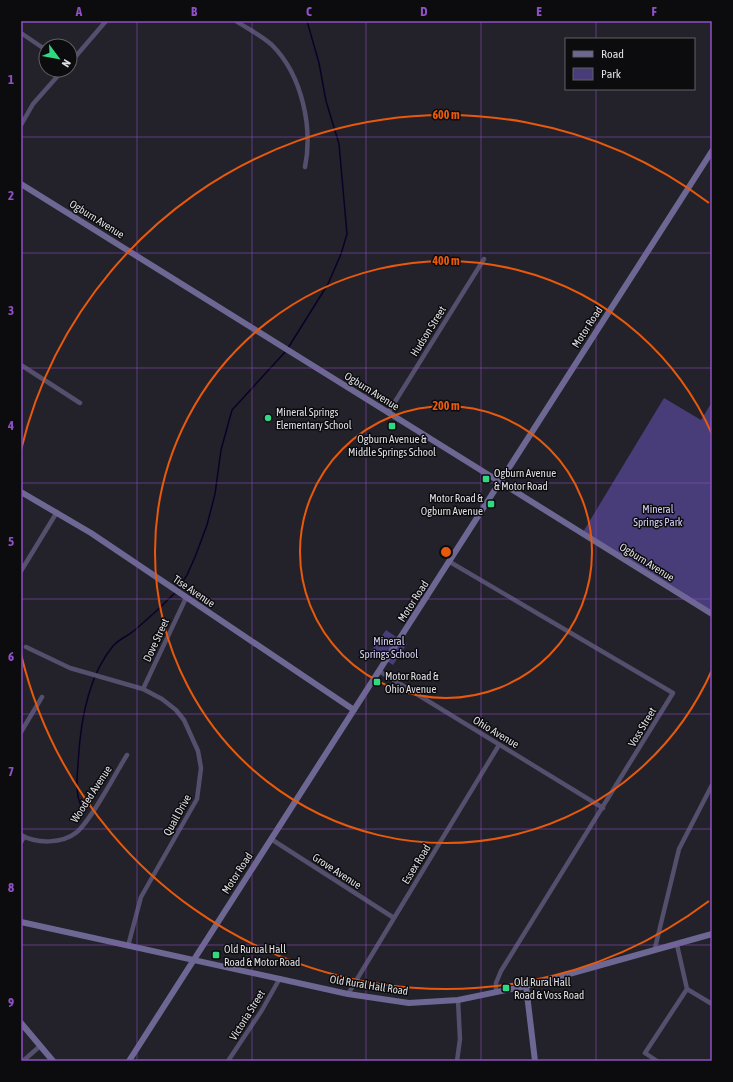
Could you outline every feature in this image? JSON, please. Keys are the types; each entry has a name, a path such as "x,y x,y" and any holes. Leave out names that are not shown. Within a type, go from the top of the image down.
{"street":[{"path":"78,54 106,21"},
{"path":"236,21 271,45 284,61 292,75 299,93 308,130 308,150 305,166"},
{"path":"21,33 38,45"},
{"path":"21,125 33,104 56,78"},
{"name":"Motor Road","path":"130,1061 450,562 499,482 711,154"},
{"name":"Ogburn Avenue","path":"21,184 712,614"},
{"name":"Hudson Street","path":"388,413 484,259"},
{"path":"21,365 80,403"},
{"name":"Tise Avenue","path":"21,492 57,512 354,710"},
{"path":"21,570 57,512"},
{"name":"Voss Street","path":"450,562 673,693 604,808 501,971 496,983 496,992"},
{"name":"Dove Street","path":"143,689 186,598"},
{"name":"Quail Drive","path":"26,647 70,668 143,689 169,704 190,730 200,759 199,792 193,807 141,897 128,946"},
{"name":"Ohio Avenue","path":"379,671 604,808"},
{"path":"21,732 42,697"},
{"name":"Essex Road","path":"348,994 499,745"},
{"name":"Wooded Avenue","path":"21,842 23,836 37,840 57,841 76,833 92,812 127,755"},
{"path":"655,948 679,849 712,785"},
{"name":"Grove Avenue","path":"271,839 394,918"},
{"name":"Old Rural Hall Road","path":"21,922 348,994 409,1003 458,1000 526,986 655,948 677,945 712,934"},
{"path":"677,945 687,989 712,1004"},
{"name":"Victoria Street","path":"228,1061 262,1010 280,978"},
{"path":"526,986 535,1061"},
{"path":"657,1061 644,1053 687,989"},
{"path":"457,1061 460,1039 458,1000"},
{"path":"21,1023 53,1061"},
{"path":"23,1061 40,1046"}],"green space":[{"name":"Mineral Springs Park","path":"664,398 701,420 712,402 712,612 583,532"},
{"name":"Mineral Springs School","path":"386,630 407,644 393,665 371,651"}],"waterway":[{"path":"288,348 328,284 341,254 347,234 339,144 326,101 319,63 307,21"},
{"path":"177,590 187,575 207,525 215,494 221,450 232,410 286,351"},
{"path":"81,806 77,785 79,749 86,702 97,672 104,658 113,646 135,630 175,593"}],"place":[{"name":"Mineral Springs Elementary School","path":"268,418"},
{"name":"Ogburn Avenue & Middle Springs School","path":"392,426"},
{"name":"Ogburn Avenue & Motor Road","path":"486,479"},
{"name":"Motor Road & Ogburn Avenue","path":"491,504"},
{"name":"Motor Road & Ohio Avenue","path":"377,682"},
{"name":"Old Rurual Hall Road & Motor Road","path":"216,955"},
{"name":"Old Rural Hall Road & Voss Road","path":"506,988"}]}
